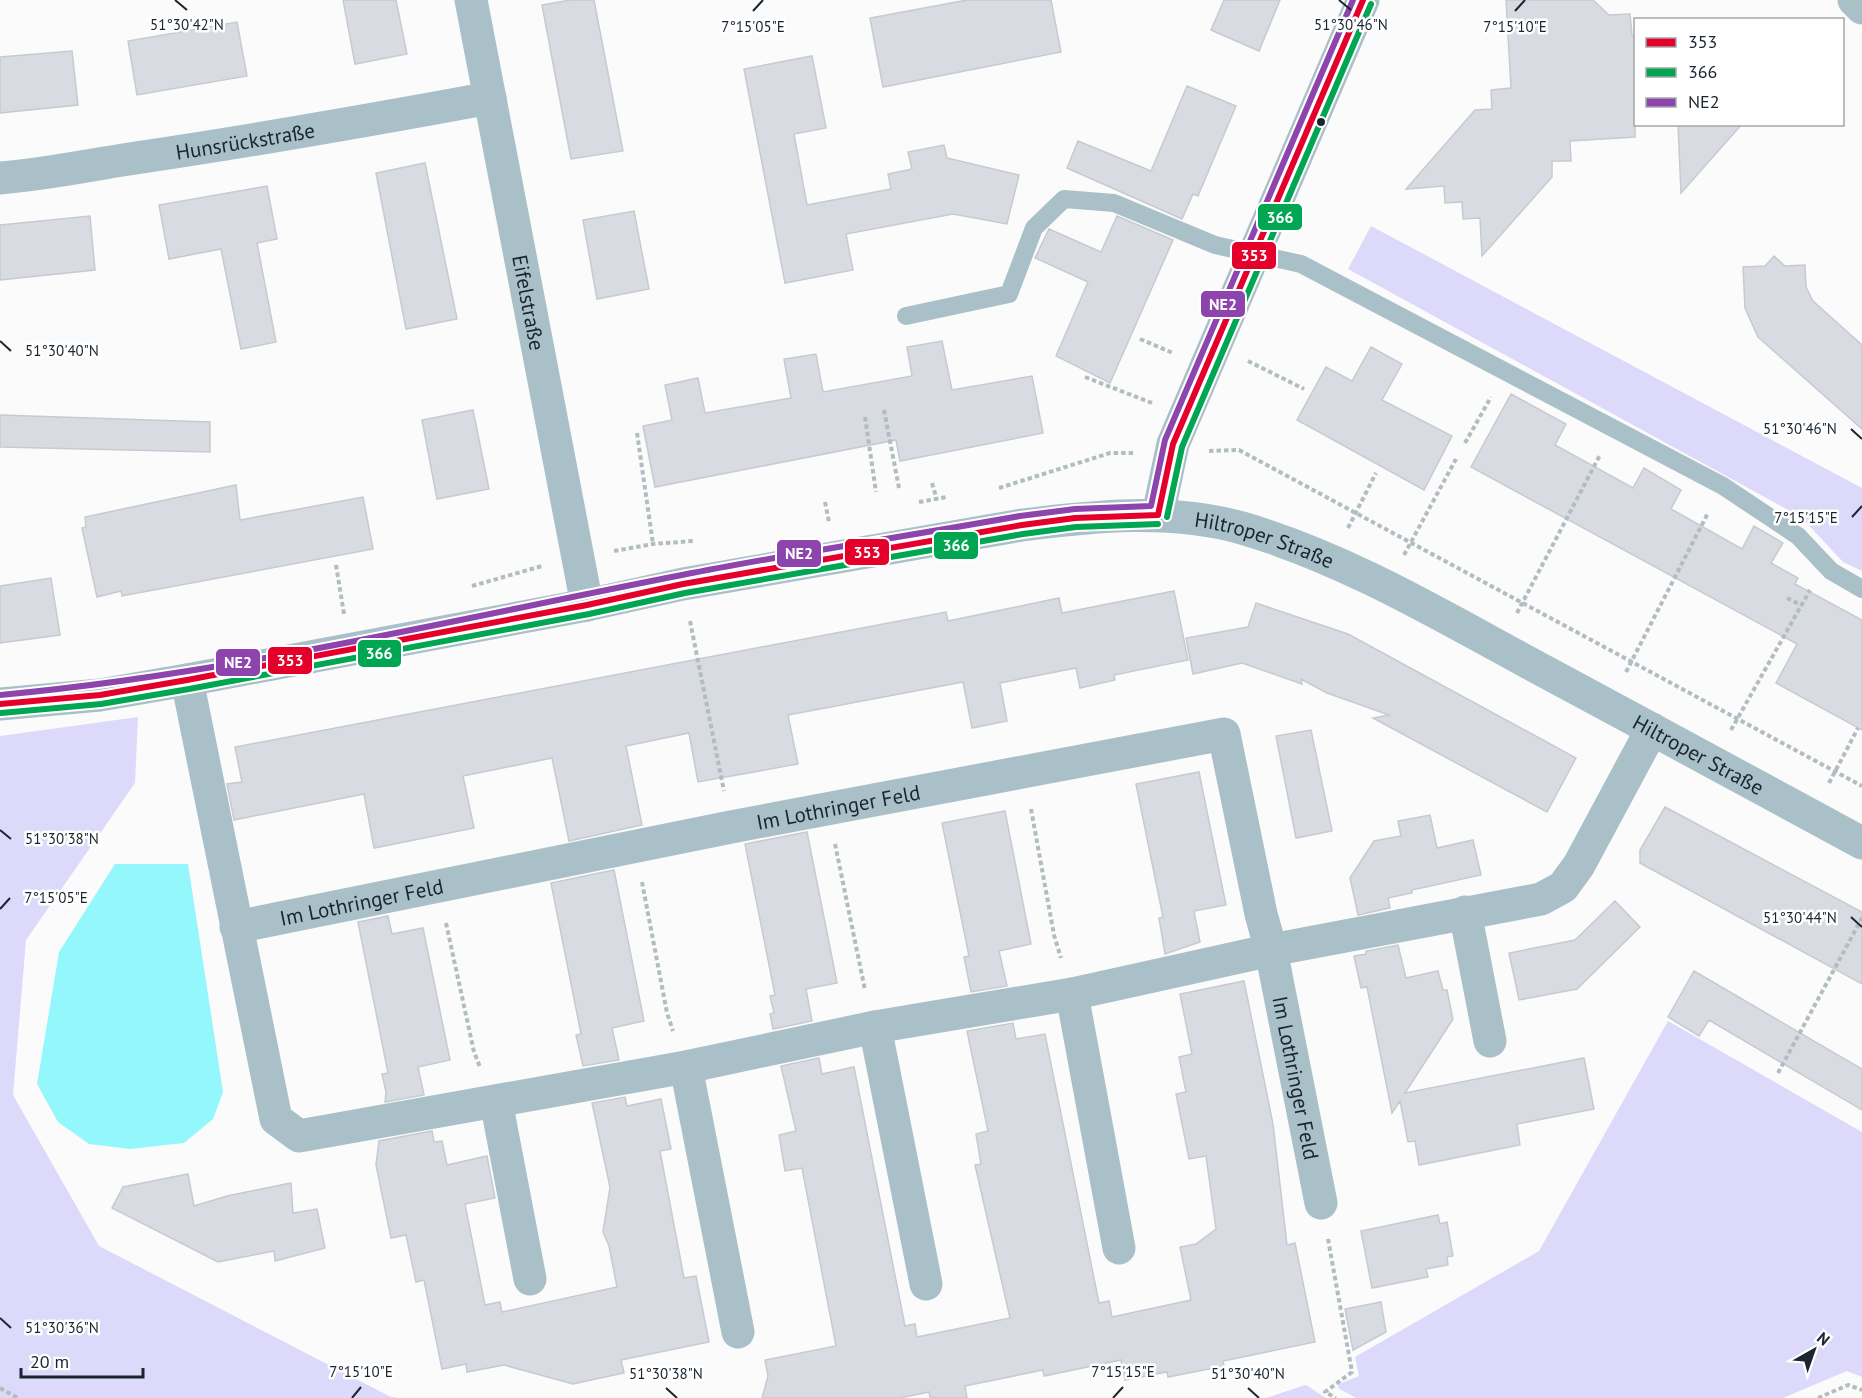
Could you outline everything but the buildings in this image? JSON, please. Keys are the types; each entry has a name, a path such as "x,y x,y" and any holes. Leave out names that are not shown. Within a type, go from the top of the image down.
{"street":[{"name":"Eifelstraße","path":"471,0 587,605"},
{"path":"1158,514 1173,444 1363,0"},
{"path":"1854,0 1862,8"},
{"name":"Hunsrückstraße","path":"0,178 51,174 145,157 271,139 490,98"},
{"name":"Hiltroper Straße","path":"0,704 100,695 187,680 587,605 704,580 1022,525 1075,518 1158,514 1240,528 1332,560 1862,843"},
{"path":"187,680 276,1119 299,1136 686,1068 875,1027 1072,994 1271,950 1542,899 1563,887 1579,865 1652,729"},
{"name":"Im Lothringer Feld","path":"236,927 828,808 1224,734 1261,914 1271,950 1322,1203"},
{"path":"1465,912 1490,1041"},
{"path":"1072,994 1119,1248"},
{"path":"875,1027 926,1284"},
{"path":"686,1068 738,1332"},
{"path":"496,1101 530,1279"}],"lane":[{"path":"906,316 1009,294 1034,228 1064,199 1114,203 1215,245 1302,264 1723,486 1798,536 1831,571 1862,589"}],"path":[{"path":"1215,345 1304,389"},
{"path":"1466,443 1505,370"},
{"path":"1085,377 1160,406"},
{"path":"884,410 899,488"},
{"path":"865,417 876,492"},
{"path":"1522,603 1614,427"},
{"path":"637,433 653,544 700,541"},
{"path":"1239,450 1862,786"},
{"path":"992,490 1110,453"},
{"path":"1410,542 1456,459"},
{"path":"1356,513 1376,473"},
{"path":"932,483 937,500"},
{"path":"1632,661 1723,486"},
{"path":"915,502 959,495"},
{"path":"825,502 828,521"},
{"path":"817,520 828,521 839,517"},
{"path":"1738,718 1824,563"},
{"path":"336,565 341,593"},
{"path":"1787,598 1801,606"},
{"path":"690,621 731,827"},
{"path":"1835,771 1858,728"},
{"path":"1023,770 1054,935 1072,994"},
{"path":"828,808 861,973 875,1027"},
{"path":"635,846 667,1013 686,1068"},
{"path":"438,887 474,1052 496,1101"},
{"path":"1778,1073 1862,918"},
{"path":"1322,1203 1352,1372 1325,1392 1336,1398"},
{"path":"1818,1398 1848,1385 1862,1390"},
{"path":"0,1388 18,1398"}],"shaded area":[{"path":"1371,226 1862,488 1862,571 1843,562 1801,517 1348,269"},
{"path":"138,717 135,783 26,940 13,1095 99,1246 389,1396 397,1398 0,1398 0,736"},
{"path":"1668,1021 1862,1132 1862,1377 1847,1371 1783,1398 1356,1398 1338,1388 1339,1384 1359,1376 1355,1357 1539,1251"},
{"path":"1305,1385 1326,1398 1266,1398"}],"water":[{"path":"115,864 188,864 223,1092 213,1119 184,1143 130,1149 89,1144 58,1122 37,1084 59,952"}],"transit line":[{"name":"NE2","path":"0,695 172,674 342,644 724,567 1020,516 1075,509 1151,506 1165,440 1353,0"},
{"name":"353","path":"1158,515 1173,444 1363,0"},
{"name":"366","path":"1167,517 1182,447 1371,4"},
{"name":"353","path":"0,704 100,695 187,680 587,605 683,584 1022,525 1075,518 1158,515"},
{"name":"366","path":"1,713 101,704 189,689 589,614 685,593 1023,534 1076,527 1158,524"}]}
